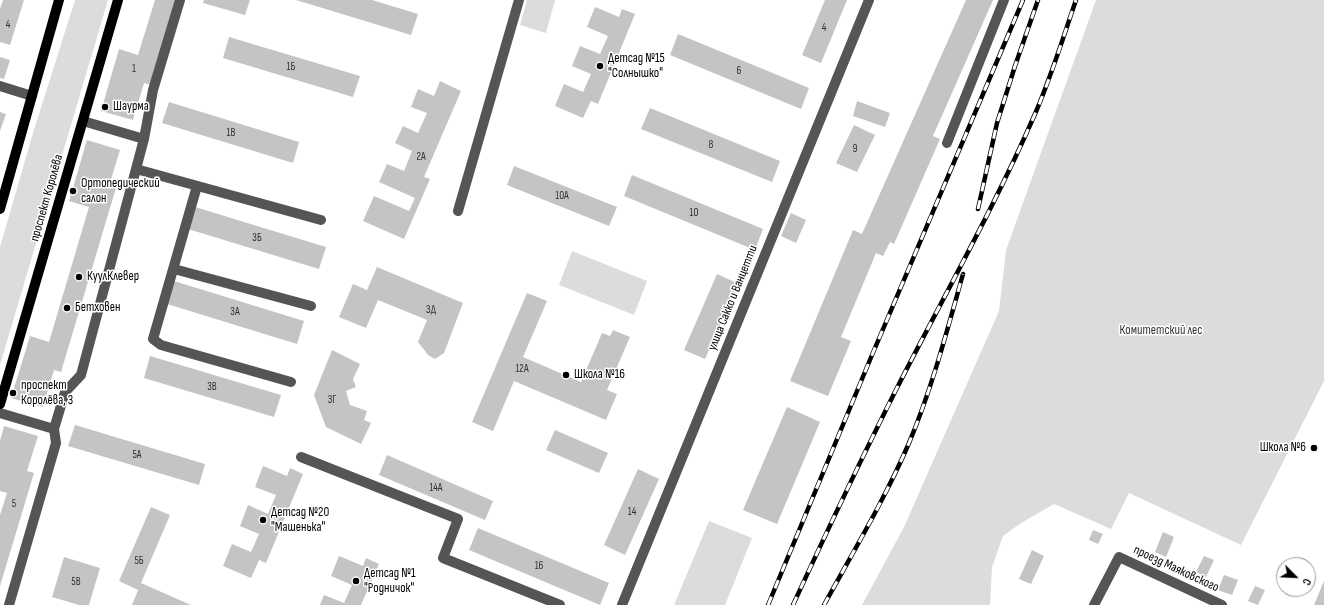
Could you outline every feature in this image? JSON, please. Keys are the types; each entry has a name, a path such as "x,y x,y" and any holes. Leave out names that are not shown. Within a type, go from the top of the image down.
{"main road":[{"path":"0,209 59,0"},
{"name":"проспект Королёва","path":"0,404 118,0"}],"street":[{"path":"10,605 56,442 54,429 65,392 81,376 144,139 153,90 180,0"},
{"path":"458,211 519,0"},
{"name":"улица Сакко и Ванцетти","path":"622,605 869,0"},
{"path":"947,143 1004,0"},
{"path":"0,86 32,96"},
{"path":"83,121 144,139"},
{"path":"136,169 321,220"},
{"path":"197,186 153,339 161,345 291,382"},
{"path":"174,269 311,306"},
{"path":"0,412 54,429"},
{"path":"301,457 458,519 443,558 560,605"},
{"name":"проезд Маяковского","path":"1094,605 1119,557 1222,605"}],"green space":[{"path":"75,0 108,0 0,365 0,247 33,133"},
{"path":"527,0 555,0 546,33 520,25"},
{"name":"Комитетский лес","path":"1096,0 1324,0 1324,381 1241,545 1129,493 1111,529 1054,504 1021,523 1003,536 992,567 990,605 862,605 904,527 999,311 1006,250"},
{"path":"572,251 647,281 634,315 559,285"},
{"path":"709,521 752,538 725,605 674,605"}],"building":[{"path":"3,0 24,0 10,45 0,42 0,9"},
{"path":"155,0 176,0 151,85 144,83 133,120 101,111 119,49 138,55"},
{"path":"204,0 250,0 245,15 203,3"},
{"path":"296,0 372,0 418,14 411,35"},
{"path":"825,0 847,0 821,63 802,55"},
{"path":"966,0 993,0 933,136 940,139 894,244 890,242 883,256 876,253 841,337 851,341 828,396 790,381 853,230 862,234"},
{"path":"595,7 619,17 622,9 635,14 598,104 591,101 583,118 555,106 564,84 583,92 591,74 572,66 580,46 600,54 608,36 587,27"},
{"path":"678,34 809,88 801,109 670,55"},
{"path":"229,37 360,76 353,97 223,58"},
{"path":"0,57 10,60 4,79 0,78"},
{"path":"440,81 461,91 424,177 430,179 404,239 363,221 374,196 409,211 415,198 379,182 387,164 404,171 412,151 395,143 403,126 418,133 427,113 411,107 418,89 434,96"},
{"path":"857,101 890,113 885,127 853,116"},
{"path":"169,102 299,142 293,163 162,123"},
{"path":"650,108 780,161 772,182 641,129"},
{"path":"0,112 6,114 0,131"},
{"path":"854,125 875,135 857,172 836,163"},
{"path":"87,140 120,150 109,186 116,188 61,372 54,370 43,407 11,398 30,336 49,342 89,207 69,201"},
{"path":"514,166 617,207 609,226 507,185"},
{"path":"632,175 763,229 755,250 624,196"},
{"path":"195,207 326,247 319,269 188,229"},
{"path":"791,213 806,220 796,243 781,236"},
{"path":"377,267 463,303 444,353 435,359 428,355 418,342 427,320 378,300 366,328 339,317 353,284 367,290"},
{"path":"717,274 739,284 705,359 684,350"},
{"path":"174,281 304,321 297,344 167,304"},
{"path":"527,293 547,301 523,357 581,382 602,333 610,336 613,330 630,337 607,390 617,394 606,420 514,381 493,431 472,422"},
{"path":"332,350 360,364 353,379 356,387 346,391 350,405 367,411 364,420 371,423 361,444 326,427 314,395"},
{"path":"150,356 281,395 274,417 144,378"},
{"path":"787,407 820,422 777,524 743,510"},
{"path":"75,425 205,464 199,485 68,446"},
{"path":"4,426 38,436 27,471 34,473 0,586 0,515 7,493 0,491 0,441"},
{"path":"555,430 608,453 599,473 546,450"},
{"path":"387,455 493,501 485,520 379,475"},
{"name":"Детсад №20 \"Машенька\"","path":"263,466 287,476 290,468 303,474 266,563 259,560 251,578 223,566 232,544 251,552 259,534 240,526 248,505 268,514 276,495 255,487"},
{"path":"638,469 659,479 625,555 604,545"},
{"path":"151,507 170,515 141,583 191,605 132,605 138,590 119,581"},
{"path":"478,528 609,583 600,605 469,550"},
{"path":"1093,530 1103,534 1098,544 1089,540"},
{"path":"1163,532 1174,537 1166,557 1155,552"},
{"path":"1032,550 1044,556 1031,584 1019,579"},
{"name":"Детсад №1 \"Родничок\"","path":"339,556 363,566 366,558 379,564 361,605 320,605 324,595 344,603 352,585 331,576"},
{"path":"1204,556 1214,560 1206,577 1196,572"},
{"path":"64,557 100,568 89,605 79,605 52,597"},
{"path":"1224,575 1238,580 1232,595 1218,590"},
{"path":"1324,581 1324,605 1314,605"},
{"path":"1255,586 1265,590 1258,605 1248,601"}],"railway":[{"path":"768,605 872,355 1023,0"},
{"path":"978,209 997,123 1038,0"},
{"path":"793,605 885,411 987,216 1020,148 1057,57 1076,0"},
{"path":"824,605 879,505 909,443 932,380 963,274"}],"place":[{"name":"Детсад №15 \"Солнышко\"","path":"600,66"},
{"name":"Шаурма","path":"105,107"},
{"name":"Ортопедический салон","path":"73,191"},
{"name":"КуулКлевер","path":"79,277"},
{"name":"Бетховен","path":"67,308"},
{"name":"Школа №16","path":"566,375"},
{"name":"проспект Королёва, 3","path":"13,393"},
{"name":"Школа №6","path":"1314,448"},
{"name":"Детсад №20 \"Машенька\"","path":"263,520"},
{"name":"Детсад №1 \"Родничок\"","path":"356,581"}]}
